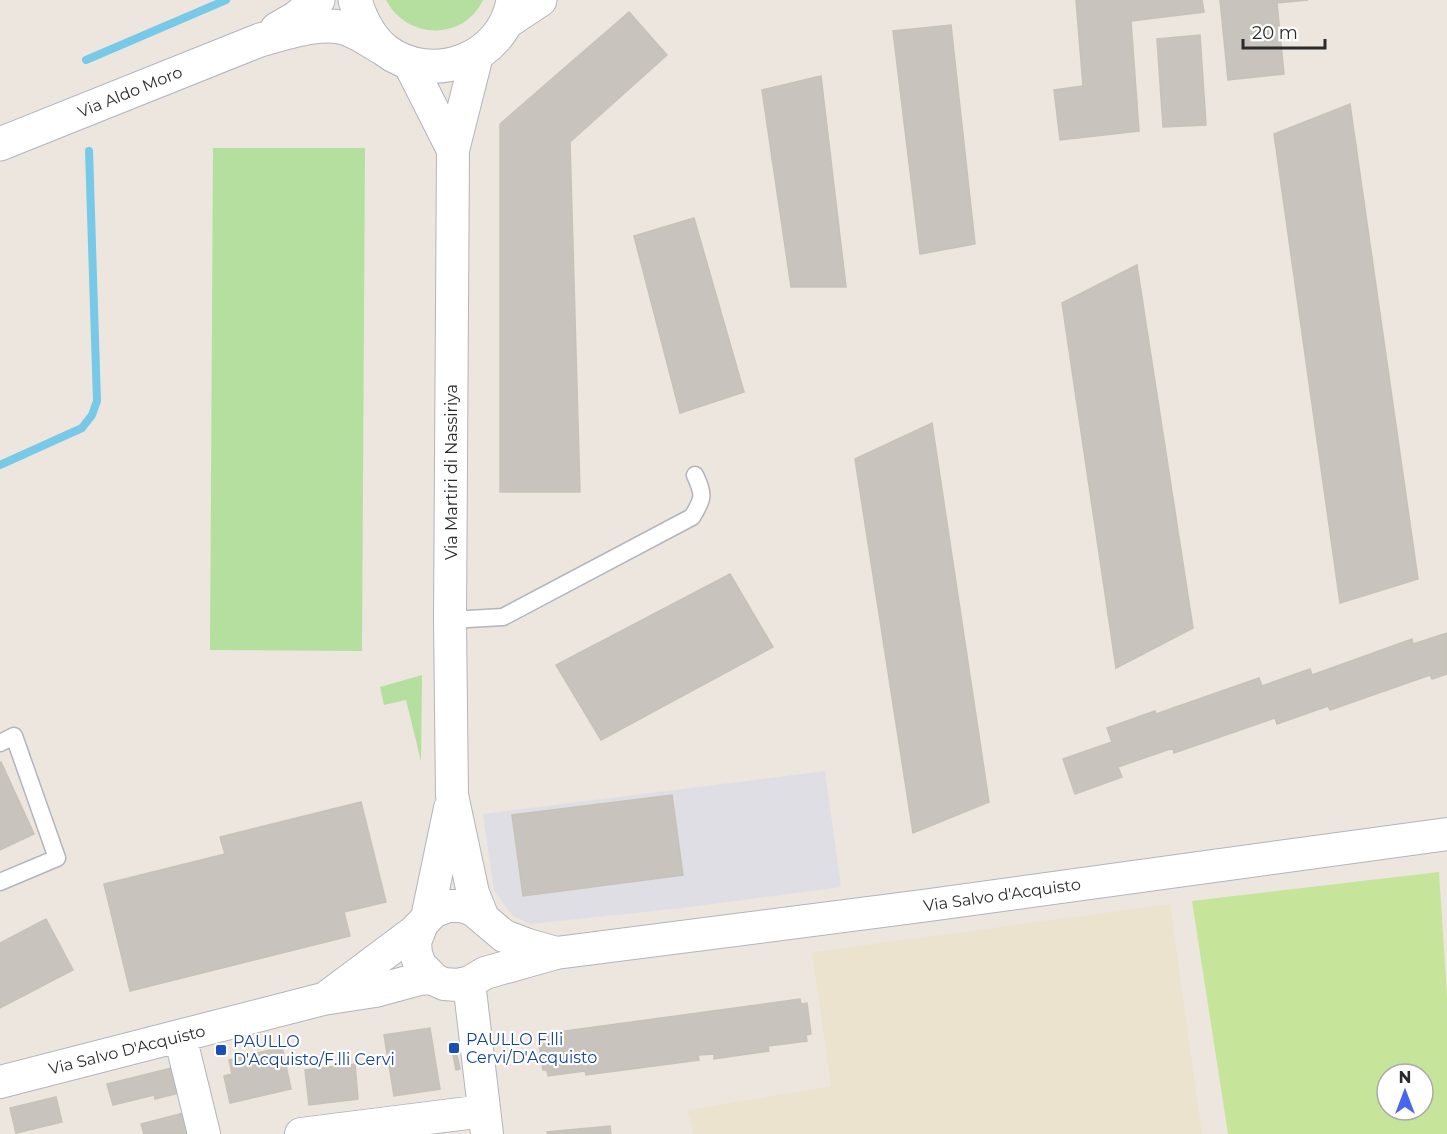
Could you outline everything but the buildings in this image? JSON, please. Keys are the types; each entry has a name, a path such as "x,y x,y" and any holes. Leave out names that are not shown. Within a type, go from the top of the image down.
{"street":[{"name":"Via Aldo Moro","path":"261,40 296,18 318,0"},
{"path":"355,0 360,18 370,35 397,56"},
{"name":"Via Aldo Moro","path":"0,144 261,40 295,30 321,26 348,29 397,56 427,67 461,62 477,55 494,40 510,11 540,0"},
{"name":"Via Martiri di Nassiriya","path":"477,55 453,150 450,620 452,795 473,893 486,921"},
{"name":"Via Martiri di Nassiriya","path":"397,56 453,150"},
{"name":"Via Martiri di Nassiriya","path":"424,921 452,795"},
{"name":"Via Salvo d'Acquisto","path":"556,953 922,906 1447,834"},
{"name":"Via Salvo D'Acquisto","path":"323,999 415,931 440,909 458,906 473,910 504,936 556,953"},
{"path":"424,921 416,937 416,954 422,967 432,978"},
{"path":"301,1134 486,1123 470,992 472,980 489,967 494,951 494,936 486,921"},
{"name":"Via Salvo D'Acquisto","path":"0,1082 323,999 375,991 419,979 432,978 449,985 556,953"},
{"path":"180,1036 204,1134"}],"lane":[{"path":"450,620 503,617 692,517 702,501 702,490 695,475"},
{"path":"0,743 14,736 57,858 0,882"}],"shaded area":[{"path":"825,771 841,887 682,908 531,924 513,916 494,891 483,814"},
{"path":"1170,904 1202,1134 693,1134 687,1110 831,1086 812,952"}],"green space":[{"path":"386,0 483,0 474,14 462,23 449,29 434,30 420,28 407,22 395,13"},
{"path":"213,148 365,148 362,651 210,650"},
{"path":"422,675 421,761 406,700 384,705 380,687"},
{"path":"1439,872 1447,996 1447,1134 1228,1134 1192,901"}],"waterway":[{"path":"86,60 226,0"},
{"path":"0,465 82,428 92,415 97,401 89,151"}],"place":[{"name":"PAULLO F.lli Cervi/D'Acquisto","path":"454,1048"},
{"name":"PAULLO D'Acquisto/F.lli Cervi","path":"221,1050"}]}
